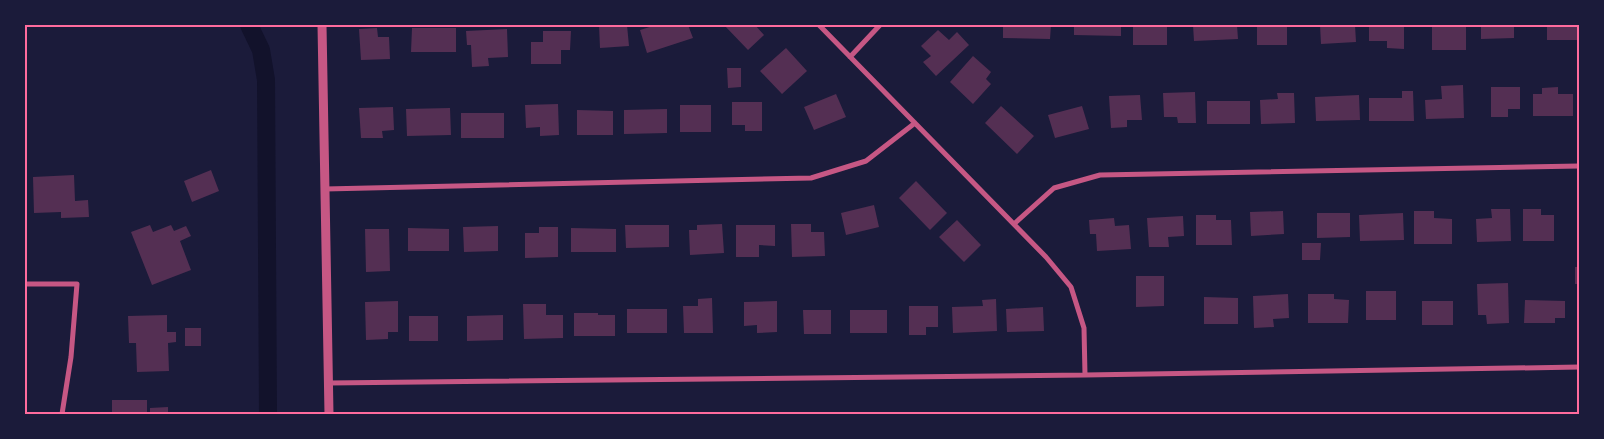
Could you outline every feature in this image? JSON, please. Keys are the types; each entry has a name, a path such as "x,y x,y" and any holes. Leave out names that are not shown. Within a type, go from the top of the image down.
{"street":[{"path":"322,25 329,414"},
{"path":"818,25 1046,257 1071,287 1084,328 1085,375"},
{"path":"850,57 880,25"},
{"path":"325,189 811,178 866,161 915,123"},
{"path":"1014,224 1054,188 1100,175 1579,166"},
{"path":"25,284 77,284 71,357 62,414"},
{"path":"329,383 1085,375 1579,367"}],"building":[{"path":"599,25 627,25 629,46 600,48"},
{"path":"656,25 688,25 693,38 647,53 640,30"},
{"path":"724,25 755,25 764,35 748,50"},
{"path":"1003,25 1051,25 1050,39 1003,38"},
{"path":"1074,25 1121,25 1121,36 1074,35"},
{"path":"1133,25 1167,25 1167,45 1133,45"},
{"path":"1193,25 1237,25 1238,39 1194,41"},
{"path":"1257,25 1287,25 1287,45 1257,45"},
{"path":"1320,25 1355,25 1356,42 1321,44"},
{"path":"1369,25 1404,25 1404,49 1387,48 1387,41 1369,41"},
{"path":"1432,25 1466,25 1466,50 1432,50"},
{"path":"1481,25 1514,25 1514,38 1481,39"},
{"path":"1547,25 1579,25 1579,40 1547,40"},
{"path":"377,28 378,37 389,37 390,59 361,60 359,29"},
{"path":"412,28 456,28 456,52 411,52"},
{"path":"507,29 508,57 488,58 489,66 472,67 471,45 467,45 466,31"},
{"path":"938,30 949,40 957,32 969,45 936,76 923,62 931,56 921,46"},
{"path":"543,31 571,31 570,50 561,50 561,64 531,64 531,42 543,42"},
{"path":"786,48 807,71 782,94 760,71"},
{"path":"973,56 991,72 986,79 991,84 973,104 950,82"},
{"path":"727,68 741,68 741,87 728,88"},
{"path":"1463,85 1464,118 1426,119 1425,100 1442,99 1441,86"},
{"path":"1491,87 1520,87 1520,109 1508,109 1508,117 1491,117"},
{"path":"1558,87 1558,94 1573,94 1573,116 1533,116 1533,94 1542,94 1542,88"},
{"path":"1402,91 1413,91 1414,121 1369,121 1369,98 1402,98"},
{"path":"1195,92 1196,123 1178,123 1177,117 1164,117 1163,93"},
{"path":"1277,93 1294,93 1295,123 1261,124 1260,100 1278,99"},
{"path":"836,94 846,117 814,130 804,107"},
{"path":"1140,95 1142,120 1127,120 1127,127 1111,128 1109,96"},
{"path":"1359,95 1360,120 1316,121 1315,97"},
{"path":"1207,101 1250,101 1250,124 1207,124"},
{"path":"732,102 762,102 762,131 745,131 745,125 732,125"},
{"path":"558,104 559,135 540,136 540,127 526,128 525,105"},
{"path":"680,105 711,105 711,132 680,132"},
{"path":"1001,106 1034,136 1017,154 985,123"},
{"path":"1082,106 1089,129 1055,138 1048,115"},
{"path":"393,107 394,130 382,131 383,138 361,138 359,108"},
{"path":"450,108 451,135 407,136 406,109"},
{"path":"667,109 667,133 624,134 624,110"},
{"path":"577,110 613,111 613,135 577,135"},
{"path":"461,113 504,113 504,138 461,138"},
{"path":"211,170 219,191 192,202 184,181"},
{"path":"74,175 75,201 88,200 89,217 61,218 61,212 34,213 33,177"},
{"path":"916,181 947,213 930,230 899,198"},
{"path":"874,205 879,227 846,235 841,213"},
{"path":"1491,209 1510,209 1511,241 1477,242 1476,219 1492,218"},
{"path":"1523,209 1541,209 1541,215 1554,215 1554,241 1523,241"},
{"path":"1283,211 1284,234 1251,236 1250,212"},
{"path":"1414,211 1434,211 1434,218 1452,219 1452,244 1414,244"},
{"path":"1317,213 1350,213 1350,237 1317,238"},
{"path":"1403,213 1404,240 1360,241 1359,215"},
{"path":"1196,215 1216,215 1216,220 1231,220 1232,245 1196,245"},
{"path":"1183,216 1184,236 1168,237 1169,247 1149,247 1147,218"},
{"path":"1114,218 1115,226 1129,225 1131,249 1097,251 1096,234 1090,234 1089,220"},
{"path":"957,220 981,245 964,262 939,237"},
{"path":"722,224 724,253 690,255 689,230 697,230 697,225"},
{"path":"791,224 811,224 811,232 824,232 825,256 792,257"},
{"path":"150,225 153,232 171,225 174,231 186,226 191,236 180,241 191,270 152,285 131,232"},
{"path":"625,225 669,225 669,247 626,248"},
{"path":"736,225 775,225 775,246 759,245 759,257 736,257"},
{"path":"498,226 498,251 464,252 463,227"},
{"path":"539,227 558,227 558,257 525,258 525,233 539,233"},
{"path":"408,228 449,229 449,251 408,251"},
{"path":"571,228 616,229 616,252 571,252"},
{"path":"365,229 389,229 390,271 366,272"},
{"path":"1302,243 1321,243 1320,260 1302,260"},
{"path":"1575,267 1579,267 1579,284 1575,284"},
{"path":"1136,276 1164,276 1164,306 1136,307"},
{"path":"1508,283 1509,323 1487,324 1486,315 1478,315 1477,284"},
{"path":"1366,291 1396,291 1396,320 1366,320"},
{"path":"1288,294 1289,318 1273,319 1274,327 1254,328 1253,296"},
{"path":"1308,294 1334,294 1334,299 1349,300 1348,323 1308,323"},
{"path":"1204,297 1238,298 1238,324 1204,324"},
{"path":"712,298 713,333 684,333 683,306 698,306 698,299"},
{"path":"996,299 997,331 953,333 952,307 983,306 982,300"},
{"path":"1525,300 1565,301 1565,318 1555,318 1555,323 1524,323"},
{"path":"398,301 398,332 388,332 388,339 366,340 365,302"},
{"path":"777,301 777,332 757,333 757,325 744,326 744,302"},
{"path":"1422,301 1453,301 1453,325 1422,325"},
{"path":"523,304 546,304 546,315 563,315 563,338 524,339"},
{"path":"909,306 938,306 938,327 926,327 926,335 909,335"},
{"path":"1043,307 1044,331 1007,332 1006,309"},
{"path":"627,309 667,309 667,333 627,333"},
{"path":"803,310 831,310 831,334 804,334"},
{"path":"850,310 887,310 887,333 850,333"},
{"path":"574,313 615,315 615,336 574,336"},
{"path":"167,315 167,332 176,332 176,342 168,343 169,371 137,372 136,343 129,343 128,316"},
{"path":"503,315 503,340 467,341 467,316"},
{"path":"409,316 438,316 438,341 409,341"},
{"path":"185,328 201,328 201,346 185,346"},
{"path":"112,400 147,400 147,414 112,414"},
{"path":"168,407 168,414 150,414 150,408"}],"waterway":[{"path":"249,25 261,50 266,80 268,414"}]}
